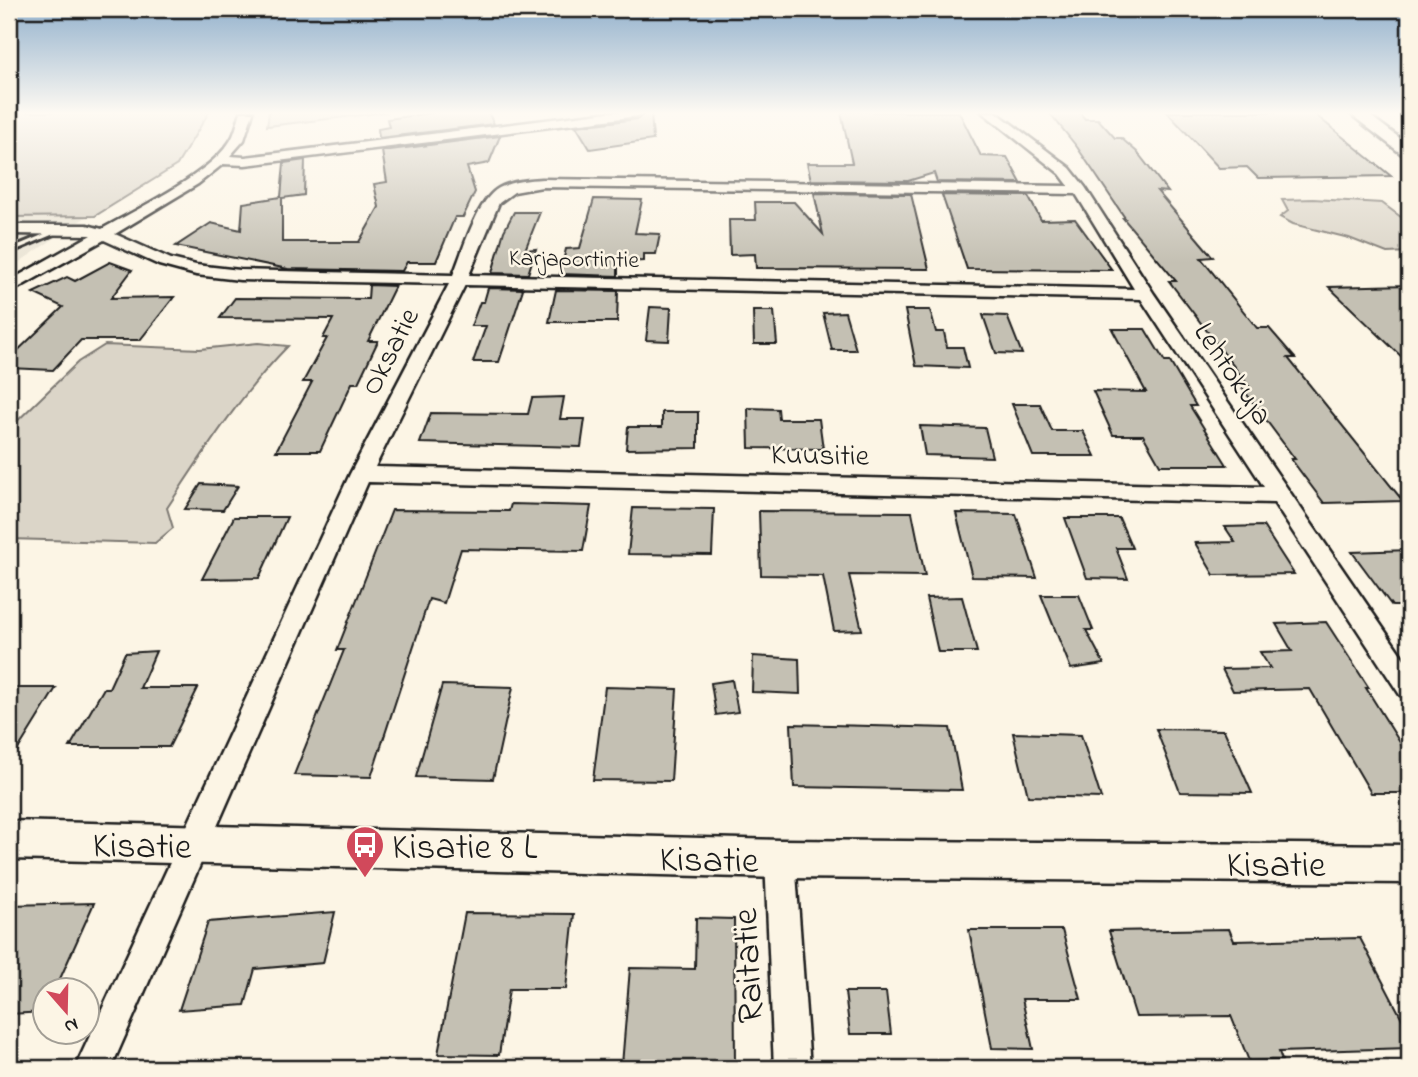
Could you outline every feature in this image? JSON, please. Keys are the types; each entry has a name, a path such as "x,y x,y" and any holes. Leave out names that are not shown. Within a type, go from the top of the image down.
{"street":[{"path":"9,288 155,206 217,162"},
{"name":"Lehtokuja","path":"1054,162 1065,171 1080,190 1279,495 1409,687"},
{"name":"Oksatie","path":"93,1068 361,474 459,280 492,201 499,193 512,186 541,183 1080,190"},
{"name":"Karjaportintie","path":"9,229 87,230 103,234 145,254 196,270 240,275 1146,294"},
{"name":"Kuusitie","path":"361,474 1279,495"},
{"name":"Kisatie","path":"9,841 780,859 1409,864"},
{"name":"Raitatie","path":"780,859 792,1068"}],"lane":[{"path":"9,251 60,230"}],"shaded area":[{"path":"9,162 179,162 95,216 9,217"},
{"path":"1282,200 1382,203 1409,223 1409,252 1387,253 1349,238 1293,224 1280,217 1288,211"},
{"path":"9,216 86,217 9,269"},
{"path":"258,343 288,346 223,424 167,508 173,528 155,543 9,539 9,429 78,362 105,345 200,349"}],"building":[{"path":"289,162 305,162 304,195 282,198 282,242 359,242 379,207 374,184 387,182 384,162 489,162 467,167 475,192 463,217 455,217 436,262 407,262 402,271 288,269 176,246 211,223 241,230 243,203 281,197 284,163"},
{"path":"1010,162 1021,183 937,182 934,173 908,181 811,180 807,163"},
{"path":"1087,162 1145,162 1168,192 1157,191 1213,257 1201,258 1257,328 1269,328 1295,358 1288,358 1403,501 1324,503 1243,389 1251,389 1169,281 1176,281 1125,218"},
{"path":"1214,162 1374,162 1391,176 1258,178 1247,167 1219,168"},
{"path":"814,193 911,194 929,269 756,268 755,254 730,255 729,220 756,220 755,202 794,202 823,234"},
{"path":"942,195 1028,196 1041,220 1075,219 1112,270 967,269"},
{"path":"594,199 642,200 635,233 660,234 656,254 644,254 644,261 618,262 618,276 560,274 566,249 580,248"},
{"path":"514,212 540,212 525,250 536,249 528,274 492,273 504,231"},
{"path":"110,262 132,270 111,298 174,297 140,340 81,340 53,370 9,368 9,359 63,307 33,293 67,277 75,281"},
{"path":"369,285 395,286 368,341 378,341 358,383 352,383 320,451 276,451 312,382 303,382 327,338 323,338 333,319 220,318 235,298 368,299"},
{"path":"1409,285 1409,364 1329,287"},
{"path":"488,288 523,289 499,362 473,362 486,326 471,326"},
{"path":"556,290 618,291 617,322 549,322"},
{"path":"650,307 671,308 669,341 646,340"},
{"path":"905,310 930,310 936,332 944,332 947,347 963,347 968,368 916,366"},
{"path":"753,311 774,311 777,344 754,344"},
{"path":"845,312 856,350 832,350 823,313"},
{"path":"983,315 1007,316 1022,354 996,353"},
{"path":"1112,329 1145,329 1165,362 1170,362 1196,406 1190,406 1227,465 1160,465 1143,435 1113,435 1093,391 1146,392"},
{"path":"564,397 560,419 585,419 581,447 420,443 431,413 528,414 532,398"},
{"path":"1012,404 1040,404 1052,431 1083,431 1095,456 1033,456"},
{"path":"748,408 778,409 779,419 819,419 823,449 749,448"},
{"path":"662,412 698,412 698,448 626,449 628,427 662,427"},
{"path":"920,426 985,428 992,457 925,455"},
{"path":"201,484 238,486 223,510 185,509"},
{"path":"511,504 591,506 583,551 461,549 444,603 429,599 371,777 294,775 344,650 337,650 392,510 509,511"},
{"path":"633,508 714,509 712,555 628,554"},
{"path":"759,511 912,512 925,576 849,575 862,630 834,631 823,576 761,575"},
{"path":"956,513 1016,514 1037,578 972,577"},
{"path":"234,517 287,517 259,578 202,579"},
{"path":"1065,518 1119,518 1132,548 1116,548 1128,579 1087,578"},
{"path":"1263,526 1294,574 1214,575 1195,543 1235,542 1225,527"},
{"path":"1409,550 1409,606 1392,606 1352,552"},
{"path":"1041,595 1079,595 1093,630 1086,630 1104,664 1071,669"},
{"path":"962,597 977,652 938,652 926,598"},
{"path":"1326,622 1409,757 1409,793 1371,793 1310,689 1233,691 1222,669 1270,668 1260,652 1292,651 1276,624"},
{"path":"156,651 140,688 198,688 169,747 70,747 104,688 109,688 125,653"},
{"path":"753,656 799,659 800,694 752,692"},
{"path":"732,680 738,712 716,715 711,683"},
{"path":"442,685 513,687 493,779 416,777"},
{"path":"605,687 677,689 671,781 593,780"},
{"path":"9,688 56,688 9,764"},
{"path":"791,724 950,728 962,790 794,787"},
{"path":"1156,729 1224,730 1252,793 1180,792"},
{"path":"1013,733 1081,735 1101,798 1028,796"},
{"path":"94,903 61,976 32,976 32,1013 9,1014 9,905"},
{"path":"335,912 323,963 255,969 245,1005 179,1010 208,922"},
{"path":"465,913 574,914 566,989 509,989 499,1055 438,1054"},
{"path":"696,918 734,919 735,1066 622,1065 630,968 695,969"},
{"path":"1229,929 1234,941 1360,938 1409,1032 1409,1048 1279,1052 1282,1060 1249,1061 1231,1016 1136,1017 1109,931"},
{"path":"969,930 1062,930 1081,999 1022,999 1033,1049 992,1048"},
{"path":"845,992 886,992 891,1034 850,1034"}],"place":[{"name":"Kisatie 8 L","path":"365,879"}]}
